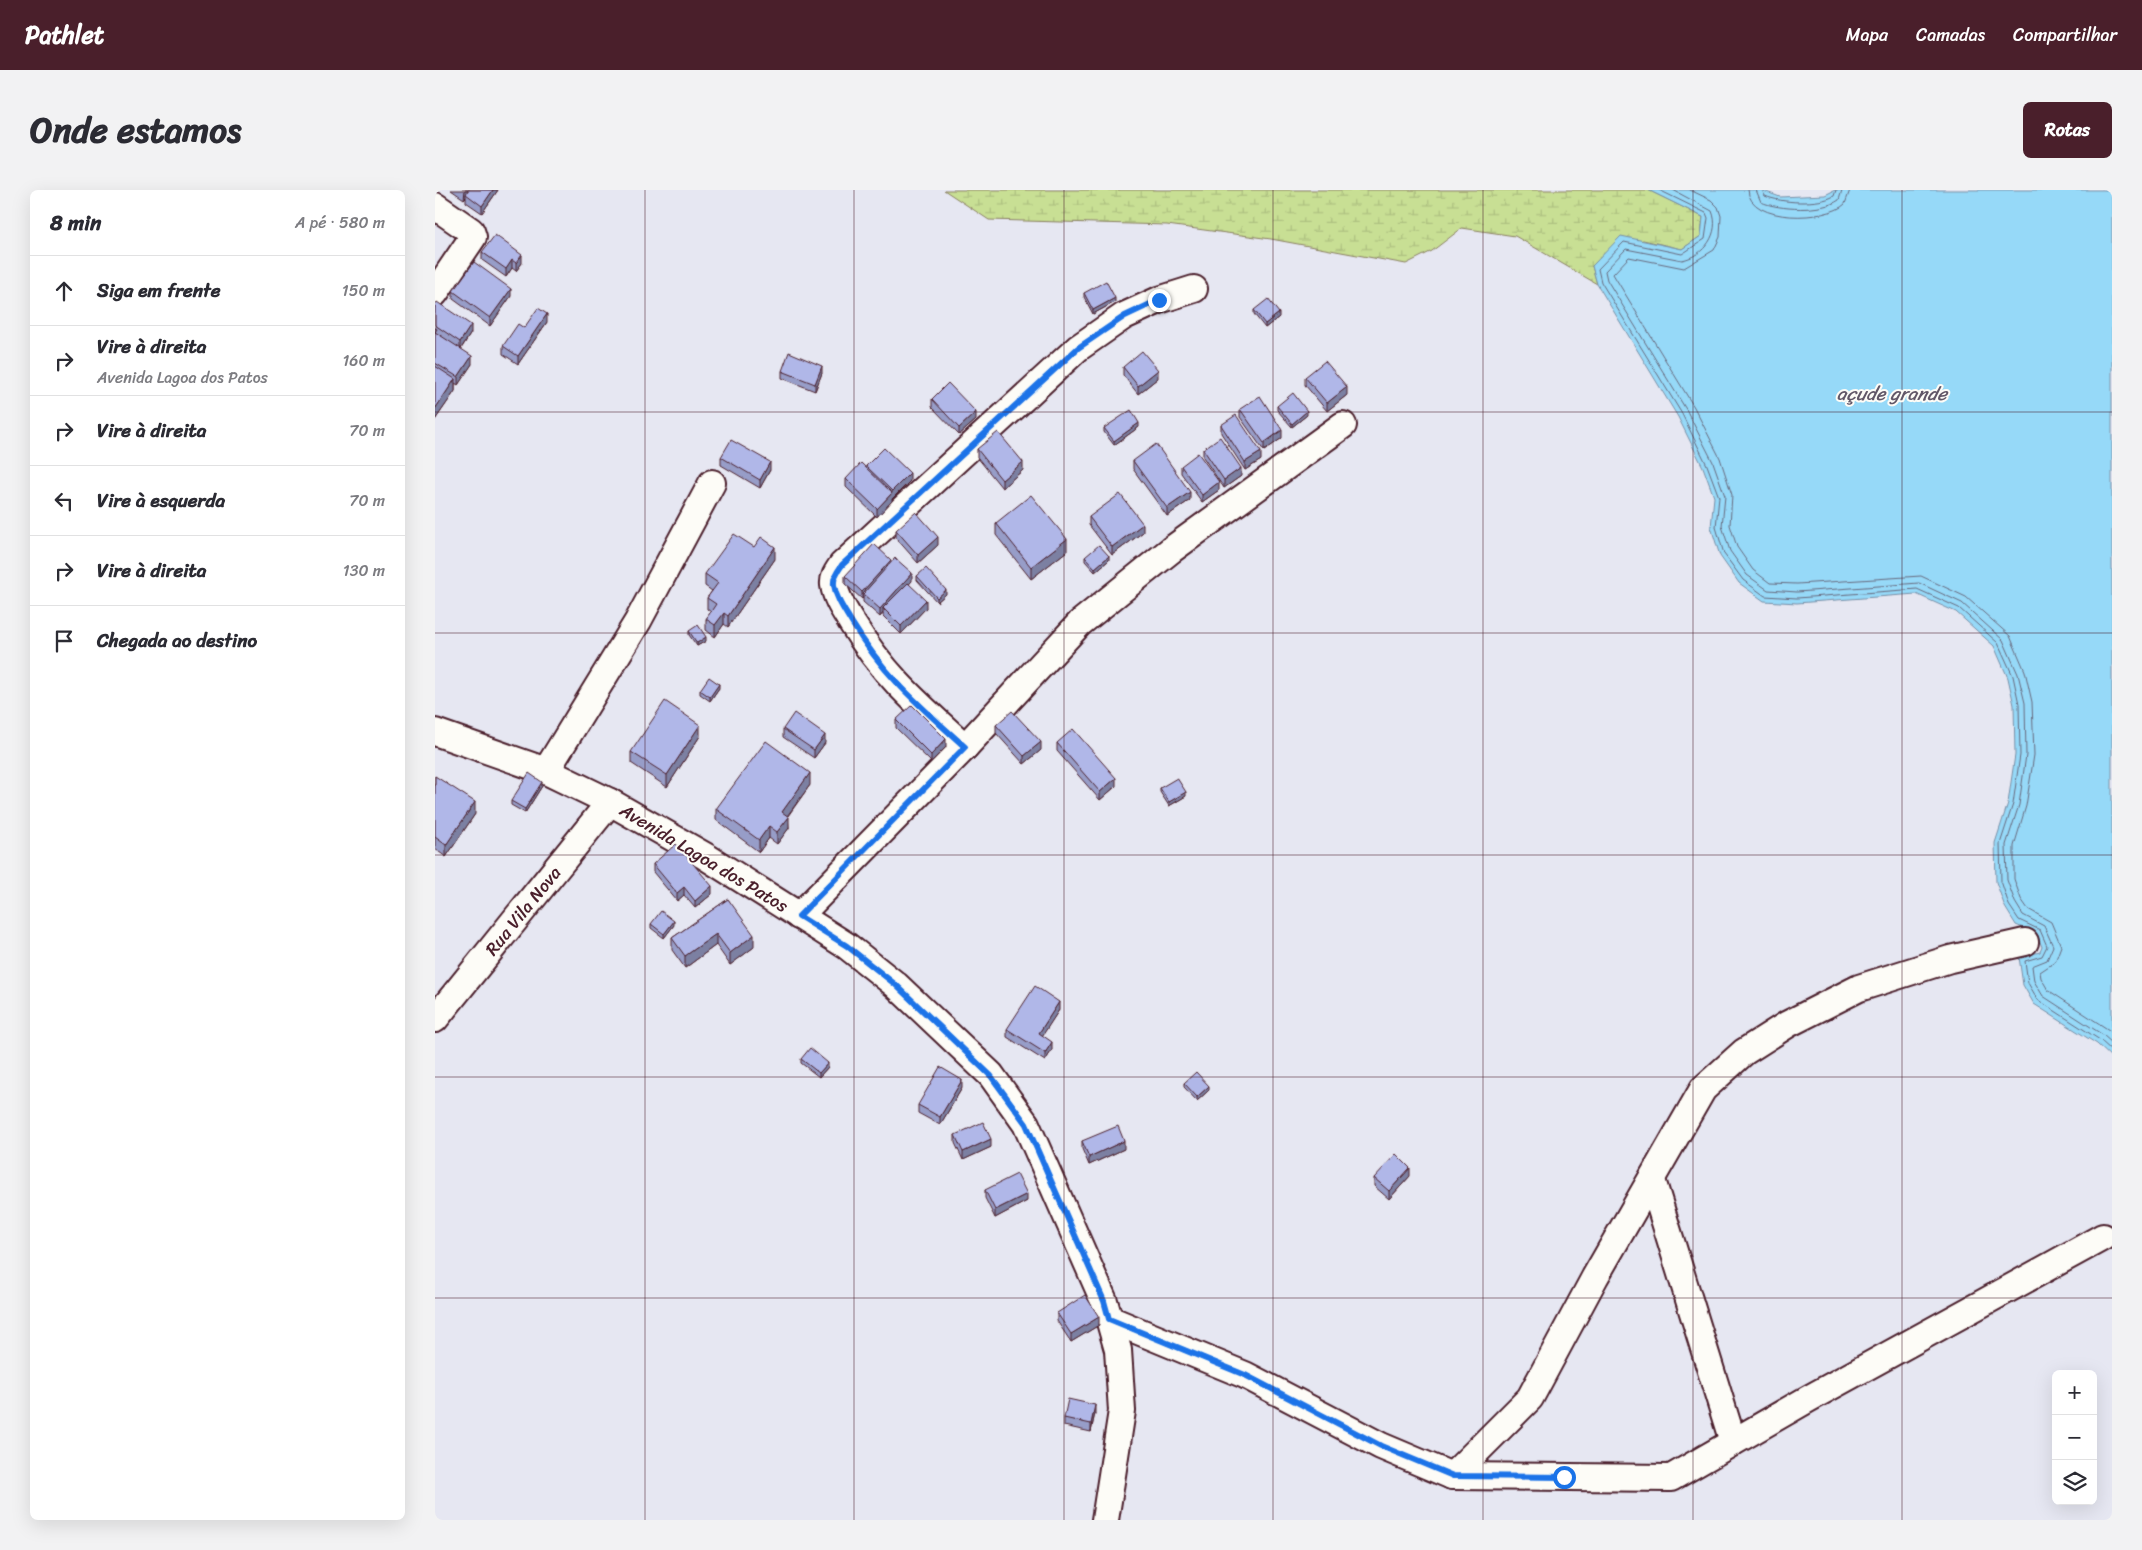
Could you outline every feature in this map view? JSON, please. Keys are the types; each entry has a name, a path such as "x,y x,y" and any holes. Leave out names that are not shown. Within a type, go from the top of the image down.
{"street":[{"path":"435,206 471,231 473,237 471,243 435,293"},
{"path":"965,747 901,689 879,663 838,598 834,584 836,574 842,565 1078,348 1125,316 1159,300 1194,289"},
{"path":"799,916 965,747 1079,623 1171,550 1343,425"},
{"path":"546,771 638,621 712,483"},
{"name":"Avenida Lagoa dos Patos","path":"435,732 546,771 610,802 705,856 847,946 896,985 991,1076 1026,1124 1104,1301 1119,1350 1123,1411 1105,1520"},
{"name":"Rua Vila Nova","path":"435,1019 610,802"},
{"path":"1453,1476 1530,1398 1595,1277 1703,1089 1744,1052 1788,1024 1859,988 1950,959 2025,942"},
{"path":"1652,1180 1733,1442"},
{"path":"1109,1319 1245,1375 1381,1446 1453,1476 1671,1478 2103,1237"}],"green space":[{"path":"944,190 1648,190 1703,217 1701,236 1682,249 1643,240 1605,254 1592,266 1597,284 1515,236 1462,228 1432,251 1406,264 1271,239 1167,225 989,220"}],"water":[{"name":"açude grande","path":"1648,190 1761,190 1780,197 1825,195 1835,190 2112,190 2112,1058 2097,1044 2034,1004 2023,985 2019,957 2040,952 2042,947 2037,934 2016,925 2005,907 1996,882 1995,843 2008,803 2015,755 2014,705 2008,678 1994,646 1956,612 1916,594 1797,603 1764,601 1739,583 1720,556 1711,527 1714,497 1703,467 1678,417 1597,284 1592,266 1621,236 1682,249 1701,236 1703,217"}],"building":[{"path":"468,190 493,190 482,206 466,194"},
{"path":"495,235 522,255 516,263 512,260 506,269 482,252"},
{"path":"474,262 511,289 490,318 453,291"},
{"path":"1106,281 1115,298 1093,310 1084,293"},
{"path":"1268,299 1279,313 1265,324 1254,310"},
{"path":"437,302 471,325 460,342 435,325 435,305"},
{"path":"538,308 547,314 518,356 503,346 518,324 524,328"},
{"path":"435,332 472,356 458,377 435,363"},
{"path":"1142,351 1158,370 1138,386 1123,367"},
{"path":"789,352 822,366 815,384 782,371"},
{"path":"1325,361 1347,387 1327,403 1305,377"},
{"path":"435,366 455,379 435,409"},
{"path":"948,383 976,412 959,428 932,399"},
{"path":"1293,393 1307,411 1292,424 1277,406"},
{"path":"1260,396 1282,430 1264,443 1240,409"},
{"path":"1131,410 1139,423 1114,441 1104,428"},
{"path":"1236,415 1261,452 1245,462 1221,425"},
{"path":"998,432 1023,462 1002,480 977,449"},
{"path":"1220,437 1241,468 1224,480 1203,449"},
{"path":"731,440 770,462 760,480 721,457"},
{"path":"1156,444 1190,492 1167,508 1133,461"},
{"path":"884,448 910,473 892,491 866,466"},
{"path":"1198,453 1219,482 1202,495 1181,466"},
{"path":"861,463 892,493 877,509 846,479"},
{"path":"1120,494 1143,524 1112,547 1089,517"},
{"path":"1031,495 1067,539 1031,567 996,523"},
{"path":"916,512 938,537 918,555 896,530"},
{"path":"734,534 754,547 761,537 775,547 728,616 724,613 715,625 706,619 716,604 707,598 718,583 705,574"},
{"path":"874,544 891,560 862,592 845,576"},
{"path":"1099,545 1109,556 1095,568 1085,557"},
{"path":"895,558 912,573 880,609 863,594"},
{"path":"926,568 946,590 937,598 917,576"},
{"path":"908,583 926,600 901,626 883,608"},
{"path":"698,625 706,637 697,643 689,631"},
{"path":"709,677 719,684 710,697 700,690"},
{"path":"665,701 700,725 667,775 631,752"},
{"path":"912,705 946,739 931,755 896,720"},
{"path":"1012,711 1041,742 1024,756 996,725"},
{"path":"794,713 825,735 814,750 783,729"},
{"path":"1073,729 1116,778 1100,792 1057,743"},
{"path":"766,741 810,773 782,812 789,817 777,832 769,826 759,840 716,809"},
{"path":"529,773 542,782 525,809 511,801"},
{"path":"435,776 475,802 446,845 435,837"},
{"path":"1177,778 1186,792 1169,802 1160,788"},
{"path":"676,844 712,886 695,901 684,887 677,893 653,864"},
{"path":"728,899 754,935 730,953 716,934 685,956 672,938"},
{"path":"661,911 674,921 664,934 651,924"},
{"path":"1035,986 1059,1002 1039,1033 1052,1042 1045,1053 1007,1029"},
{"path":"810,1048 828,1063 819,1073 801,1059"},
{"path":"940,1067 962,1080 940,1117 918,1105"},
{"path":"1196,1072 1209,1086 1197,1097 1184,1083"},
{"path":"983,1122 991,1139 963,1152 955,1135"},
{"path":"1118,1126 1124,1141 1089,1157 1082,1141"},
{"path":"1396,1154 1410,1168 1389,1191 1374,1178"},
{"path":"1017,1174 1027,1194 995,1210 985,1190"},
{"path":"1085,1295 1099,1317 1071,1334 1057,1313"},
{"path":"1068,1399 1095,1405 1091,1424 1064,1418"}],"route":[{"path":"1159,300 1125,316 1078,348 842,565 836,574 834,584 838,598 862,639 879,663 901,689 965,747 799,916 847,946 896,985 991,1076 1026,1124 1104,1301 1109,1319 1245,1375 1381,1446 1453,1476 1564,1477"}]}
